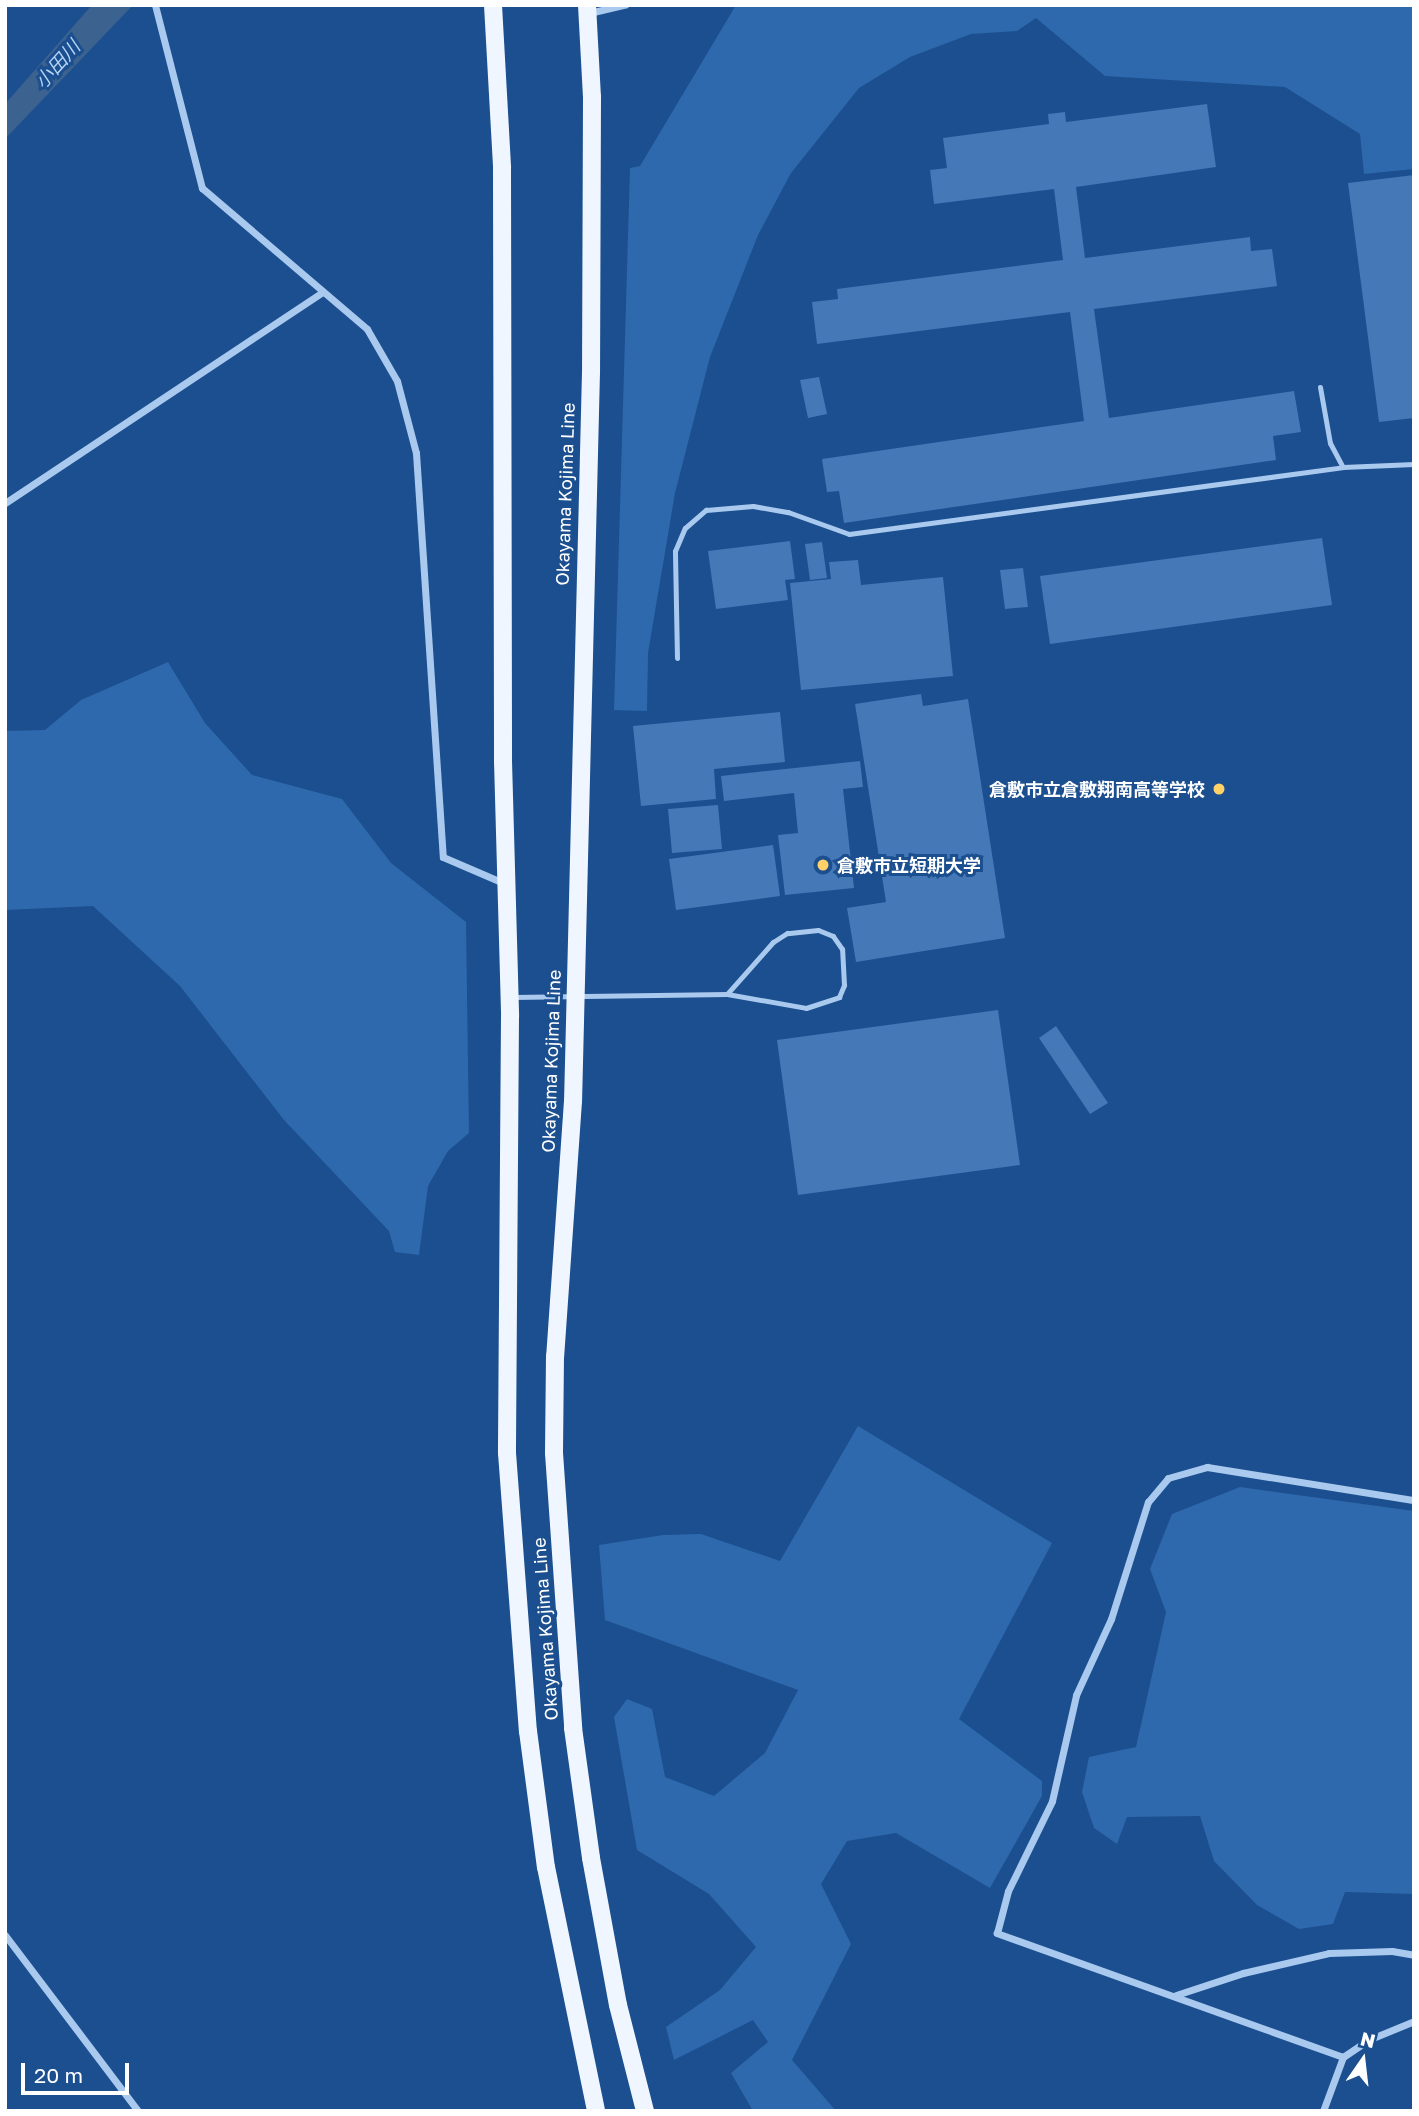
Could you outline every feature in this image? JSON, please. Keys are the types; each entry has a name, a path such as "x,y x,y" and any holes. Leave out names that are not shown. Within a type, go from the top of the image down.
{"main road":[{"name":"Okayama Kojima Line","path":"493,5 502,168 509,997 507,1453 518,1608 545,1867 596,2111"},
{"name":"Okayama Kojima Line","path":"588,9 591,372 573,1101 555,1356 554,1453 562,1594 591,1858 618,2005 645,2111"}],"street":[{"path":"155,5 202,188 367,329 397,381 416,453 443,857 507,884"},
{"path":"588,9 625,5"},
{"path":"5,503 323,292"},
{"path":"1343,2057 997,1933 1008,1891 1052,1801 1076,1695 1111,1619 1148,1502 1168,1478 1207,1466 1414,1500"},
{"path":"5,1935 138,2111"},
{"path":"1175,1995 1243,1973 1329,1953 1392,1951 1414,1955"},
{"path":"1323,2111 1343,2057 1368,2040 1414,2021"}],"lane":[{"path":"1320,387 1330,443 1343,467"},
{"path":"677,658 676,551 685,528 706,510 753,506 788,512 849,534 1343,467 1414,464"},
{"path":"509,997 727,994 806,1008 822,1005 839,997 844,985 842,949 833,936 818,930 787,933 773,942 727,994"}],"shaded area":[{"path":"736,5 1414,5 1414,169 1364,174 1360,134 1285,87 1105,76 1036,18 1017,31 971,34 910,57 859,88 791,173 758,235 710,357 675,493 648,653 647,711 614,710 630,168 640,166"},
{"path":"168,662 205,723 252,775 342,799 391,863 466,922 469,1133 448,1151 428,1186 419,1255 395,1252 389,1231 284,1120 180,986 93,906 5,910 5,731 45,730 81,700"},
{"path":"858,1426 1052,1543 959,1719 1042,1781 1042,1796 990,1888 896,1833 847,1841 821,1884 851,1944 792,2060 836,2111 753,2111 731,2073 768,2042 753,2020 674,2060 666,2027 720,1990 756,1947 709,1894 637,1850 614,1717 627,1699 652,1709 665,1777 714,1796 765,1753 798,1690 605,1620 599,1545 663,1535 701,1534 780,1561"},
{"path":"1240,1487 1414,1511 1414,1894 1345,1892 1333,1924 1299,1929 1257,1905 1214,1861 1200,1816 1127,1817 1117,1844 1094,1828 1082,1792 1089,1757 1136,1747 1166,1612 1150,1569 1172,1514"}],"water":[{"name":"小田川","path":"92,5 133,5 5,139 5,104"}],"building":[{"path":"1207,104 1216,167 1076,187 1085,258 1250,237 1251,251 1272,249 1277,286 1094,309 1109,418 1294,391 1301,432 1273,436 1276,460 844,523 839,491 827,492 822,459 1084,421 1070,312 817,344 812,302 838,299 837,289 1063,260 1054,189 934,204 930,170 947,168 943,138 1049,124 1048,114 1065,112 1066,122"},
{"path":"1414,175 1414,418 1379,422 1348,183"},
{"path":"819,377 827,414 808,418 800,380"},
{"path":"1322,538 1332,605 1050,644 1040,576"},
{"path":"790,541 795,579 785,580 788,600 716,609 708,551"},
{"path":"822,542 827,578 810,580 805,544"},
{"path":"858,560 861,585 943,577 953,676 801,690 790,583 831,579 829,562"},
{"path":"1023,568 1028,607 1005,609 1000,570"},
{"path":"921,694 923,706 968,699 1005,938 856,962 847,908 886,902 855,704"},
{"path":"780,712 785,762 714,769 716,799 641,806 633,726"},
{"path":"860,761 863,787 843,789 854,888 785,895 778,835 798,833 794,793 724,801 721,776"},
{"path":"718,805 722,849 672,853 668,809"},
{"path":"773,845 780,896 676,910 669,859"},
{"path":"998,1010 1020,1165 798,1195 777,1040"},
{"path":"1056,1026 1108,1103 1090,1114 1039,1038"}],"place":[{"name":"倉敷市立倉敷翔南高等学校","path":"1219,789"},
{"name":"倉敷市立短期大学","path":"823,865"}]}
